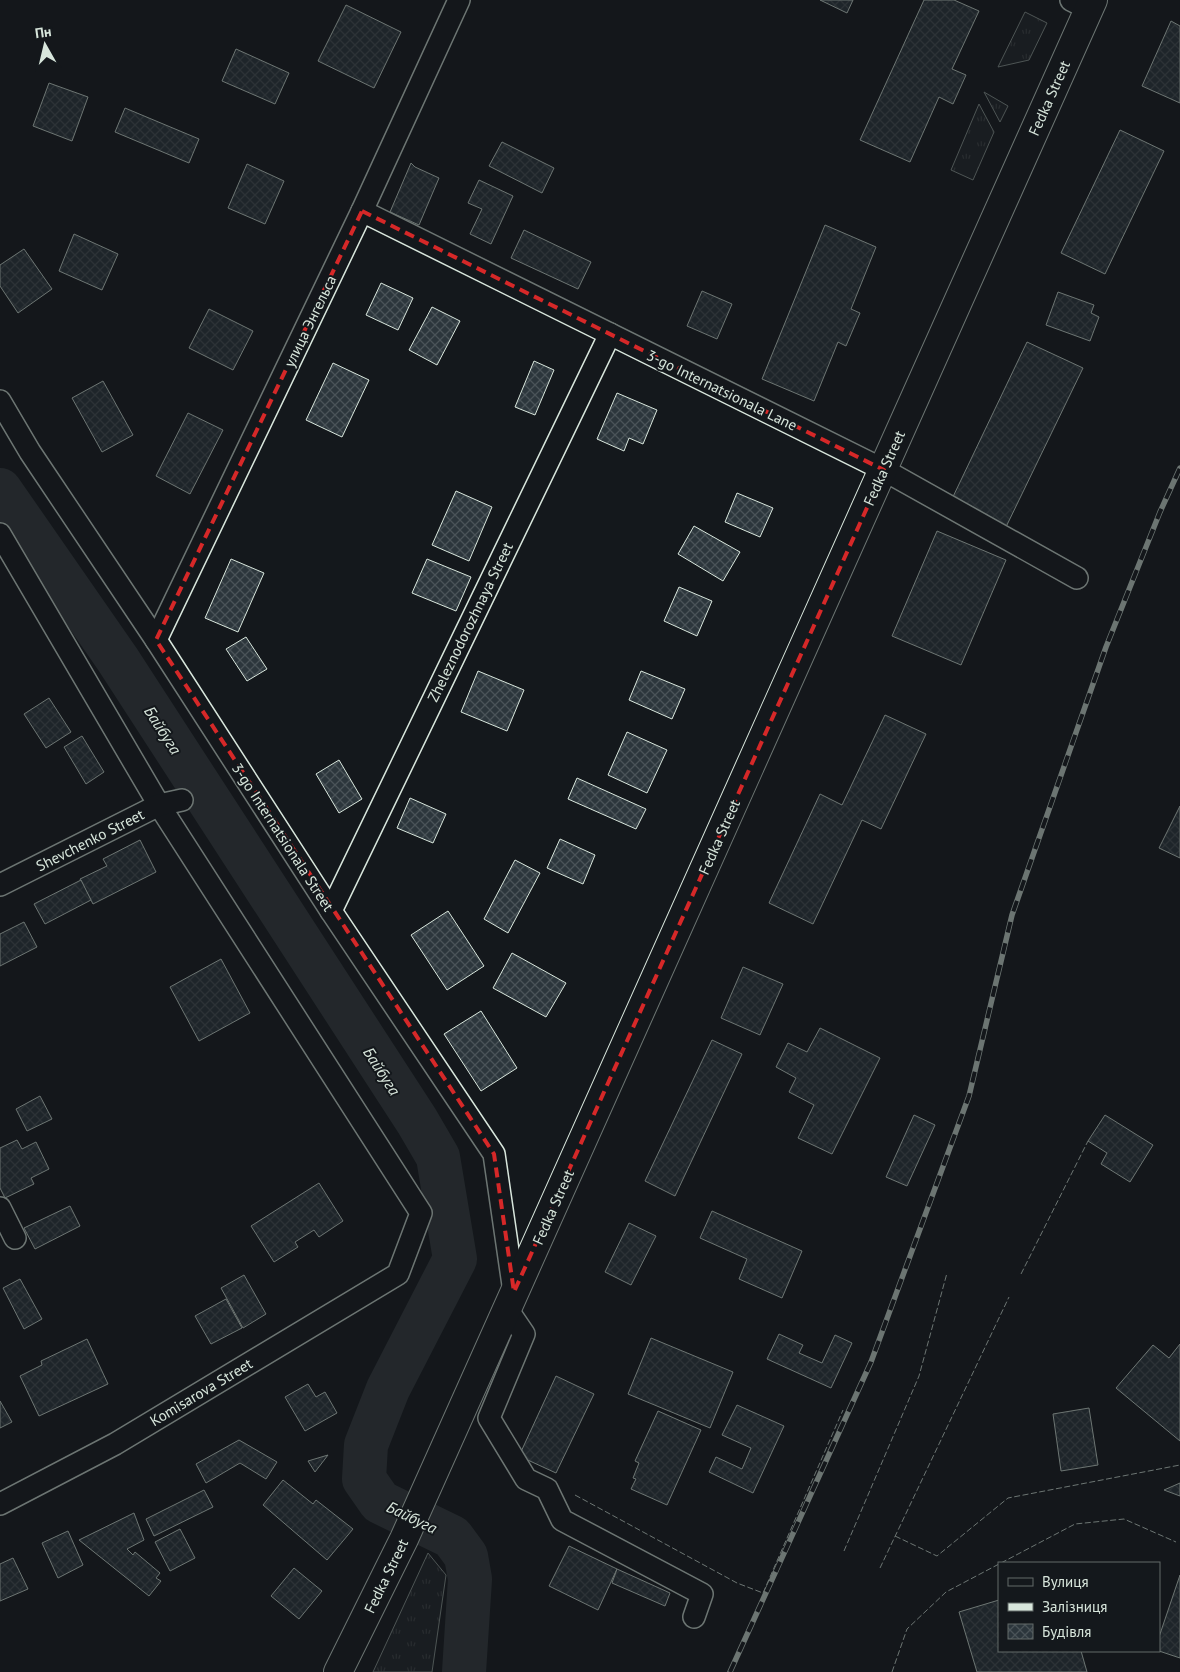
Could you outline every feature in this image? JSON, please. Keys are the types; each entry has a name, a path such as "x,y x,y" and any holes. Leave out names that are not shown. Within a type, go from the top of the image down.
{"main road":[{"name":"Fedka Street","path":"338,1672 404,1539 884,470 1084,3"}],"street":[{"name":"улица Энгельса","path":"156,640 362,211 459,0"},
{"name":"3-go Internatsionala Lane","path":"362,211 884,470 1078,578"},
{"name":"Zheleznodorozhnaya Street","path":"331,911 610,334"},
{"name":"3-go Internatsionala Street","path":"0,401 30,452 156,640 331,911 494,1154 510,1300"},
{"path":"0,534 159,805"},
{"name":"Shevchenko Street","path":"0,885 159,805 182,800"},
{"name":"Komisarova Street","path":"0,1504 115,1444 398,1274 421,1213 159,805"},
{"path":"0,1208 15,1238"},
{"path":"510,1300 524,1334 488,1418 526,1478 547,1488 562,1520 702,1594 694,1618"}],"highlighted area":[{"path":"362,211 884,470 514,1292 494,1154 156,640"}],"green space":[{"path":"1025,12 1047,23 1029,60 998,67"},
{"path":"984,92 1008,106 1000,122"},
{"path":"979,104 994,132 973,180 951,170"},
{"path":"428,1553 446,1575 432,1672 373,1672"}],"building":[{"path":"820,0 853,0 847,13"},
{"path":"924,0 954,0 979,11 952,69 966,75 953,104 939,97 910,162 860,140"},
{"path":"346,5 401,32 374,88 318,61"},
{"path":"1171,21 1180,26 1180,103 1142,86"},
{"path":"236,49 289,73 275,104 222,81"},
{"path":"49,83 88,97 72,141 33,126"},
{"path":"125,108 199,139 189,163 115,132"},
{"path":"1120,130 1164,151 1105,274 1061,253"},
{"path":"502,142 554,168 542,193 489,166"},
{"path":"411,163 415,167 439,178 419,225 390,212"},
{"path":"247,164 284,181 265,224 228,208"},
{"path":"479,180 513,196 491,244 470,234 482,209 468,203"},
{"path":"825,225 876,247 851,309 860,313 846,346 838,342 814,401 762,379"},
{"path":"524,230 591,262 578,289 511,258"},
{"path":"74,234 118,254 102,290 59,271"},
{"path":"24,249 52,289 18,313 0,286 0,265"},
{"path":"381,283 413,298 398,330 366,315"},
{"path":"702,291 732,304 717,339 687,326"},
{"path":"1058,292 1094,305 1091,313 1099,317 1090,341 1046,325"},
{"path":"432,307 460,321 437,365 409,350"},
{"path":"209,309 253,331 233,370 189,348"},
{"path":"1027,342 1083,368 1005,529 950,503"},
{"path":"534,361 554,370 535,415 515,407"},
{"path":"333,363 369,380 342,437 306,420"},
{"path":"103,381 133,435 102,452 72,398"},
{"path":"617,393 657,410 643,444 629,438 624,451 597,439"},
{"path":"188,413 223,430 190,494 156,476"},
{"path":"456,491 492,507 469,561 432,545"},
{"path":"737,493 773,508 760,537 725,522"},
{"path":"694,526 740,552 723,581 678,554"},
{"path":"937,531 1006,560 961,665 892,636"},
{"path":"231,559 264,573 238,632 205,618"},
{"path":"427,559 471,577 456,611 412,593"},
{"path":"679,587 712,601 697,636 664,621"},
{"path":"246,637 267,669 247,681 226,649"},
{"path":"478,671 524,690 507,731 461,712"},
{"path":"641,671 685,689 672,719 629,700"},
{"path":"49,698 71,732 46,748 24,714"},
{"path":"885,715 926,734 881,829 862,820 813,924 769,903 820,794 842,805"},
{"path":"627,732 667,750 647,793 608,775"},
{"path":"82,736 104,772 86,784 64,747"},
{"path":"339,760 362,799 339,813 316,774"},
{"path":"577,778 646,809 636,829 568,799"},
{"path":"410,798 446,814 433,843 397,828"},
{"path":"1180,806 1180,858 1159,848"},
{"path":"560,839 595,855 583,884 547,868"},
{"path":"140,840 156,872 93,904 80,879 107,866 103,859"},
{"path":"515,860 540,873 508,933 484,919"},
{"path":"81,880 91,900 45,924 34,904"},
{"path":"448,911 484,966 447,990 411,935"},
{"path":"24,922 37,947 0,966 0,934"},
{"path":"512,953 566,983 546,1017 493,988"},
{"path":"221,959 250,1013 199,1041 170,987"},
{"path":"743,967 783,984 760,1035 721,1018"},
{"path":"481,1011 517,1068 481,1091 444,1034"},
{"path":"820,1028 880,1058 832,1154 798,1138 814,1105 789,1092 796,1078 776,1067 788,1043 807,1052"},
{"path":"712,1040 742,1054 675,1196 645,1181"},
{"path":"40,1096 52,1119 27,1131 16,1109"},
{"path":"914,1115 935,1125 907,1186 886,1177"},
{"path":"1105,1115 1153,1145 1130,1182 1101,1164 1107,1153 1088,1141"},
{"path":"17,1140 22,1149 36,1142 49,1169 31,1178 34,1184 5,1198 0,1188 0,1148"},
{"path":"319,1183 343,1221 319,1237 314,1230 295,1242 298,1247 274,1262 251,1226"},
{"path":"70,1206 80,1226 35,1249 24,1228"},
{"path":"712,1211 802,1251 782,1298 739,1279 747,1259 700,1238"},
{"path":"629,1223 656,1236 631,1285 605,1272"},
{"path":"244,1275 266,1314 243,1328 221,1288"},
{"path":"20,1279 42,1319 24,1329 3,1288"},
{"path":"226,1299 242,1328 211,1344 195,1316"},
{"path":"779,1334 803,1345 799,1353 822,1363 835,1335 852,1343 831,1388 767,1359"},
{"path":"651,1338 733,1372 710,1428 628,1394"},
{"path":"87,1339 108,1384 39,1416 20,1376 42,1365 41,1361"},
{"path":"1180,1344 1180,1441 1116,1388 1153,1345 1169,1358"},
{"path":"556,1376 594,1394 556,1473 519,1456"},
{"path":"308,1384 316,1397 325,1392 337,1413 305,1431 285,1397"},
{"path":"0,1401 12,1422 0,1428"},
{"path":"737,1405 784,1426 753,1493 709,1472 716,1457 742,1469 751,1448 722,1435"},
{"path":"1089,1408 1098,1465 1061,1471 1053,1414"},
{"path":"658,1411 701,1430 667,1505 631,1489 636,1479 633,1478 639,1463 635,1461"},
{"path":"239,1440 277,1462 266,1479 240,1463 206,1483 196,1464"},
{"path":"328,1455 315,1472 308,1461"},
{"path":"283,1480 313,1504 316,1500 353,1529 327,1560 263,1505"},
{"path":"1180,1483 1180,1496 1164,1490"},
{"path":"204,1490 213,1507 154,1536 146,1519"},
{"path":"134,1513 144,1540 127,1549 133,1555 135,1552 160,1573 156,1578 161,1581 149,1596 79,1540"},
{"path":"180,1529 195,1558 170,1571 155,1542"},
{"path":"68,1531 83,1565 58,1578 42,1543"},
{"path":"569,1546 617,1569 598,1610 549,1586"},
{"path":"13,1558 28,1589 0,1601 0,1564"},
{"path":"294,1568 322,1591 299,1619 271,1596"},
{"path":"617,1569 670,1593 665,1606 612,1583"},
{"path":"1180,1575 1180,1658 1160,1651 1160,1634"},
{"path":"998,1600 998,1652 1081,1652 1087,1672 977,1672 959,1612"}],"waterway":[{"name":"Байбуга","path":"0,490 118,660 417,1121 438,1157 455,1259 388,1389 366,1445 364,1479 380,1502 452,1537 466,1556 470,1579 464,1672"}],"railway":[{"path":"730,1672 871,1362 969,1096 1012,915 1106,647 1160,512 1180,468"}],"fence":[{"path":"1021,1274 1088,1141"},
{"path":"844,1551 919,1376 947,1273"},
{"path":"880,1568 1009,1297"},
{"path":"575,1495 737,1583 763,1593 843,1410"},
{"path":"895,1536 937,1556 1008,1498 1180,1465"},
{"path":"1003,1562 1075,1524 1124,1519 1176,1542"},
{"path":"892,1672 907,1629 946,1592 998,1565"}]}
